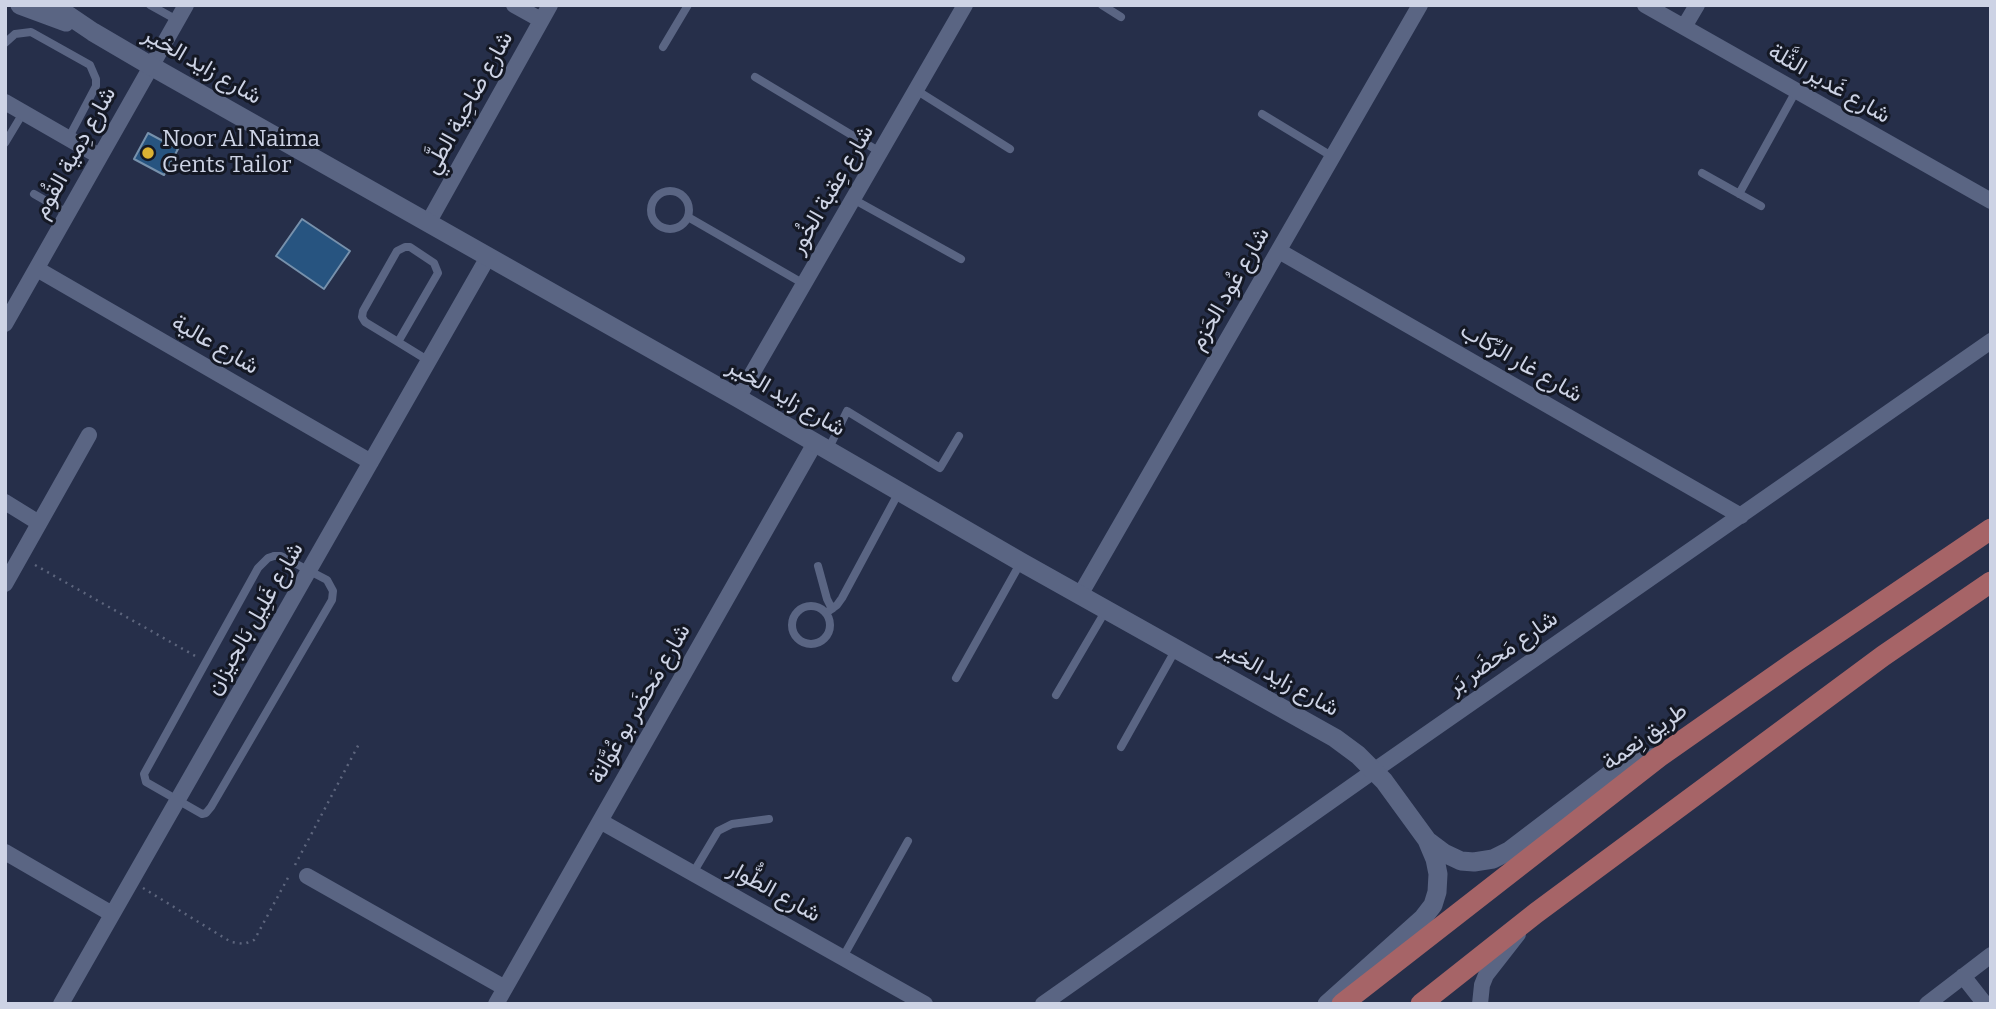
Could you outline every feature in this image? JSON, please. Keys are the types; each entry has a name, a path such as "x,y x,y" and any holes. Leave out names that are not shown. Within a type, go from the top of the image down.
{"main road":[{"name":"طريق نِعمة","path":"1342,1004 1659,757 1991,529"},
{"path":"1421,1004 1536,913 1882,656 1991,582"}],"street":[{"name":"شارع زايد الخير","path":"20,5 93,32"},
{"name":"شارع زايد الخير","path":"53,5 152,66 1335,738 1375,770 1427,840"},
{"name":"شارع دِمية القُوم","path":"5,324 186,5"},
{"path":"514,5 541,20"},
{"name":"شارع ضاحِية الطَّي","path":"428,223 550,5"},
{"name":"شارع عِقبة الخُور","path":"738,398 965,5"},
{"name":"شارع عُود الحَزم","path":"1080,595 1420,5"},
{"name":"شارع غَدير الثَّلة","path":"1645,5 1991,201"},
{"path":"1684,27 1696,5"},
{"path":"5,103 99,156"},
{"name":"شارع غار الرِّكاب","path":"1279,251 1741,516"},
{"name":"شارع غَلِيل بَالجيزان","path":"61,1004 488,257"},
{"name":"شارع عالية","path":"37,269 371,462"},
{"name":"شارع مَحضَر بَر","path":"1043,1004 1991,341"},
{"path":"5,584 89,435"},
{"name":"شارع مَحضَر بو عُوَّانة","path":"496,1004 600,821 821,447"},
{"path":"5,502 39,523"},
{"path":"1427,840 1444,853 1461,861 1493,859 1509,851 1618,768 1634,761 1659,757"},
{"name":"شارع الطُّوار","path":"600,821 925,1004"},
{"path":"1327,1004 1423,918 1433,905 1438,874 1427,840"},
{"path":"5,852 112,914"},
{"path":"307,876 505,988"},
{"path":"1480,1004 1479,996 1486,975 1536,913"},
{"path":"1927,1004 1991,955"},
{"path":"1963,975 1986,1004"}],"lane":[{"path":"150,5 177,20"},
{"path":"663,47 688,5"},
{"path":"1102,5 1121,17"},
{"path":"5,43 15,34 31,32 90,65 94,71 94,93 68,139"},
{"path":"755,77 880,152"},
{"path":"916,90 1010,149"},
{"path":"1739,194 1796,91"},
{"path":"5,143 23,113"},
{"path":"1262,114 1333,157"},
{"path":"1702,173 1761,206"},
{"path":"671,190 682,194 689,204 688,217 681,226 669,229 657,225 650,215 651,202 659,193 671,190"},
{"path":"34,194 68,213"},
{"path":"853,199 961,259"},
{"path":"688,217 804,284"},
{"path":"398,342 438,273 434,263 410,247 397,251 362,314 365,322 429,361"},
{"path":"821,447 848,411 940,468 959,436"},
{"path":"829,611 842,598 899,492"},
{"path":"274,556 281,556 309,570 331,585 332,600 209,811 202,814 146,782 144,774 262,562 274,556"},
{"path":"956,678 1021,562"},
{"path":"818,566 829,611 827,636 818,643 806,644 796,637 792,626 794,615 804,607 829,611"},
{"path":"1056,695 1106,610"},
{"path":"1121,747 1176,649"},
{"path":"694,873 718,831 732,824 769,819"},
{"path":"843,957 908,841"}],"path":[{"path":"21,556 205,662"},
{"path":"131,881 231,942 249,943 257,935 360,742"}],"building":[{"path":"148,133 178,149 164,175 134,159"},
{"path":"302,219 350,251 324,289 276,256"}],"place":[{"name":"Noor Al Naima Gents Tailor","path":"148,153"}]}
